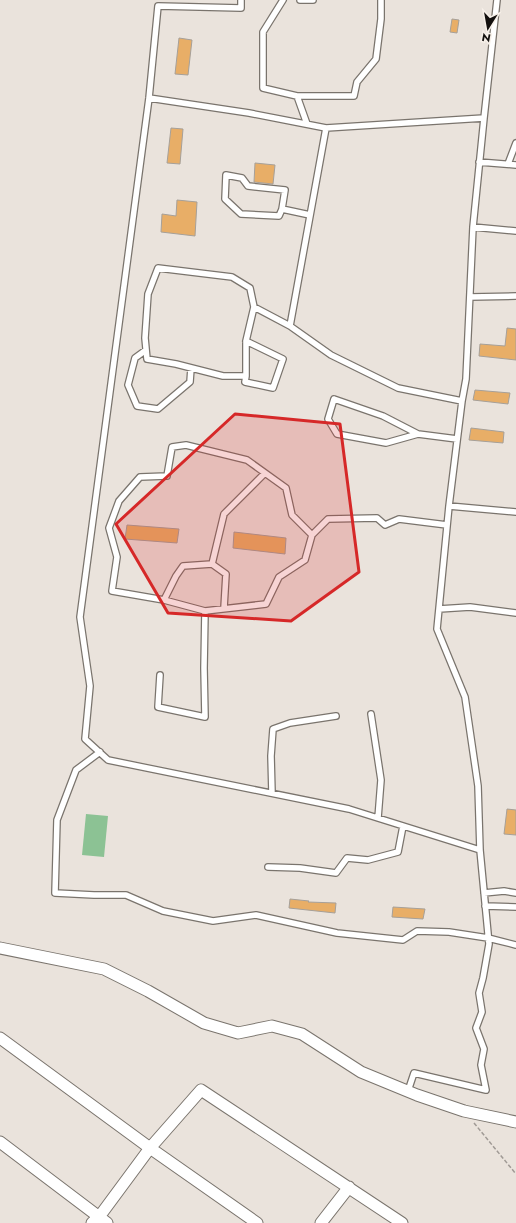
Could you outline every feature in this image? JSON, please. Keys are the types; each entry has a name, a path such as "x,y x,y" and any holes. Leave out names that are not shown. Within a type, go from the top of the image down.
{"street":[{"path":"0,948 104,969 148,991 204,1023 238,1032 272,1026 302,1034 361,1072 464,1111 516,1122"},
{"path":"0,1038 150,1148 257,1223"},
{"path":"0,1142 99,1221 150,1148 201,1090 402,1223"},
{"path":"321,1223 349,1187"}],"lane":[{"path":"241,0 241,8 158,6 149,98 80,617 90,686 85,739 108,760 349,809 480,850"},
{"path":"284,0 263,32 263,88 297,96 354,96 357,82 376,59 381,19 381,0"},
{"path":"300,0 313,0"},
{"path":"408,1091 414,1074 486,1090 481,1065 484,1049 476,1028 482,1012 479,993 489,944 480,850 478,786 465,697 437,629 449,506 466,379 473,227 497,0"},
{"path":"297,96 307,124"},
{"path":"149,98 249,113 326,128 484,118"},
{"path":"290,326 326,128"},
{"path":"508,164 516,143"},
{"path":"479,162 516,165"},
{"path":"226,175 242,178 248,186 285,190 282,209 279,216 241,214 226,199 226,175"},
{"path":"282,209 310,215"},
{"path":"473,227 516,231"},
{"path":"246,341 282,359 273,388 246,382 246,376 246,341 254,307 250,288 232,277 158,268 148,294 146,338 147,359 176,364 223,376 246,376"},
{"path":"470,297 516,296"},
{"path":"254,307 290,326 331,355 398,388 462,400"},
{"path":"146,350 135,358 128,384 138,406 158,409 190,382 191,368"},
{"path":"418,434 386,443 337,434 328,419 334,399 383,416 418,434 458,439"},
{"path":"312,535 292,514 286,488 247,460 186,445 172,447 167,476 140,477 120,501 109,528 117,557 112,591 164,600 205,611 266,604 278,577 305,560 312,535 328,519 377,518 385,525 399,519 447,525"},
{"path":"212,564 224,514 265,473"},
{"path":"449,506 516,512"},
{"path":"164,600 176,576 183,566 212,564 226,574 224,608"},
{"path":"439,610 470,607 516,613"},
{"path":"160,675 158,707 205,717 205,611"},
{"path":"371,714 381,780 378,818"},
{"path":"272,793 271,756 273,729 290,723 336,716"},
{"path":"100,752 76,770 57,820 55,893 94,896 126,895 163,911 213,921 256,915 337,933 403,940 417,931 449,932 488,938 516,945"},
{"path":"268,866 300,868 336,873 347,858 368,860 398,852 403,826"},
{"path":"484,893 504,891 516,893"},
{"path":"485,906 516,907"}],"path":[{"path":"464,1111 516,1174"}],"highlighted area":[{"path":"235,414 340,424 359,572 291,621 168,613 116,524"}],"green space":[{"path":"86,814 108,816 104,857 82,855"}],"building":[{"path":"452,19 459,20 457,33 450,32"},
{"path":"179,38 192,40 188,75 175,74"},
{"path":"171,128 183,129 180,164 167,163"},
{"path":"255,163 275,165 273,184 254,182"},
{"path":"177,200 197,202 195,236 161,232 162,214 176,216"},
{"path":"507,328 516,329 516,360 479,356 480,344 505,346"},
{"path":"475,390 510,393 508,404 473,400"},
{"path":"471,428 504,432 503,443 469,440"},
{"path":"127,525 179,529 177,543 125,539"},
{"path":"234,532 286,538 285,554 233,548"},
{"path":"507,809 516,810 516,835 504,834"},
{"path":"290,899 309,901 308,902 336,903 335,913 289,908"},
{"path":"393,907 425,909 423,919 392,917"}]}
